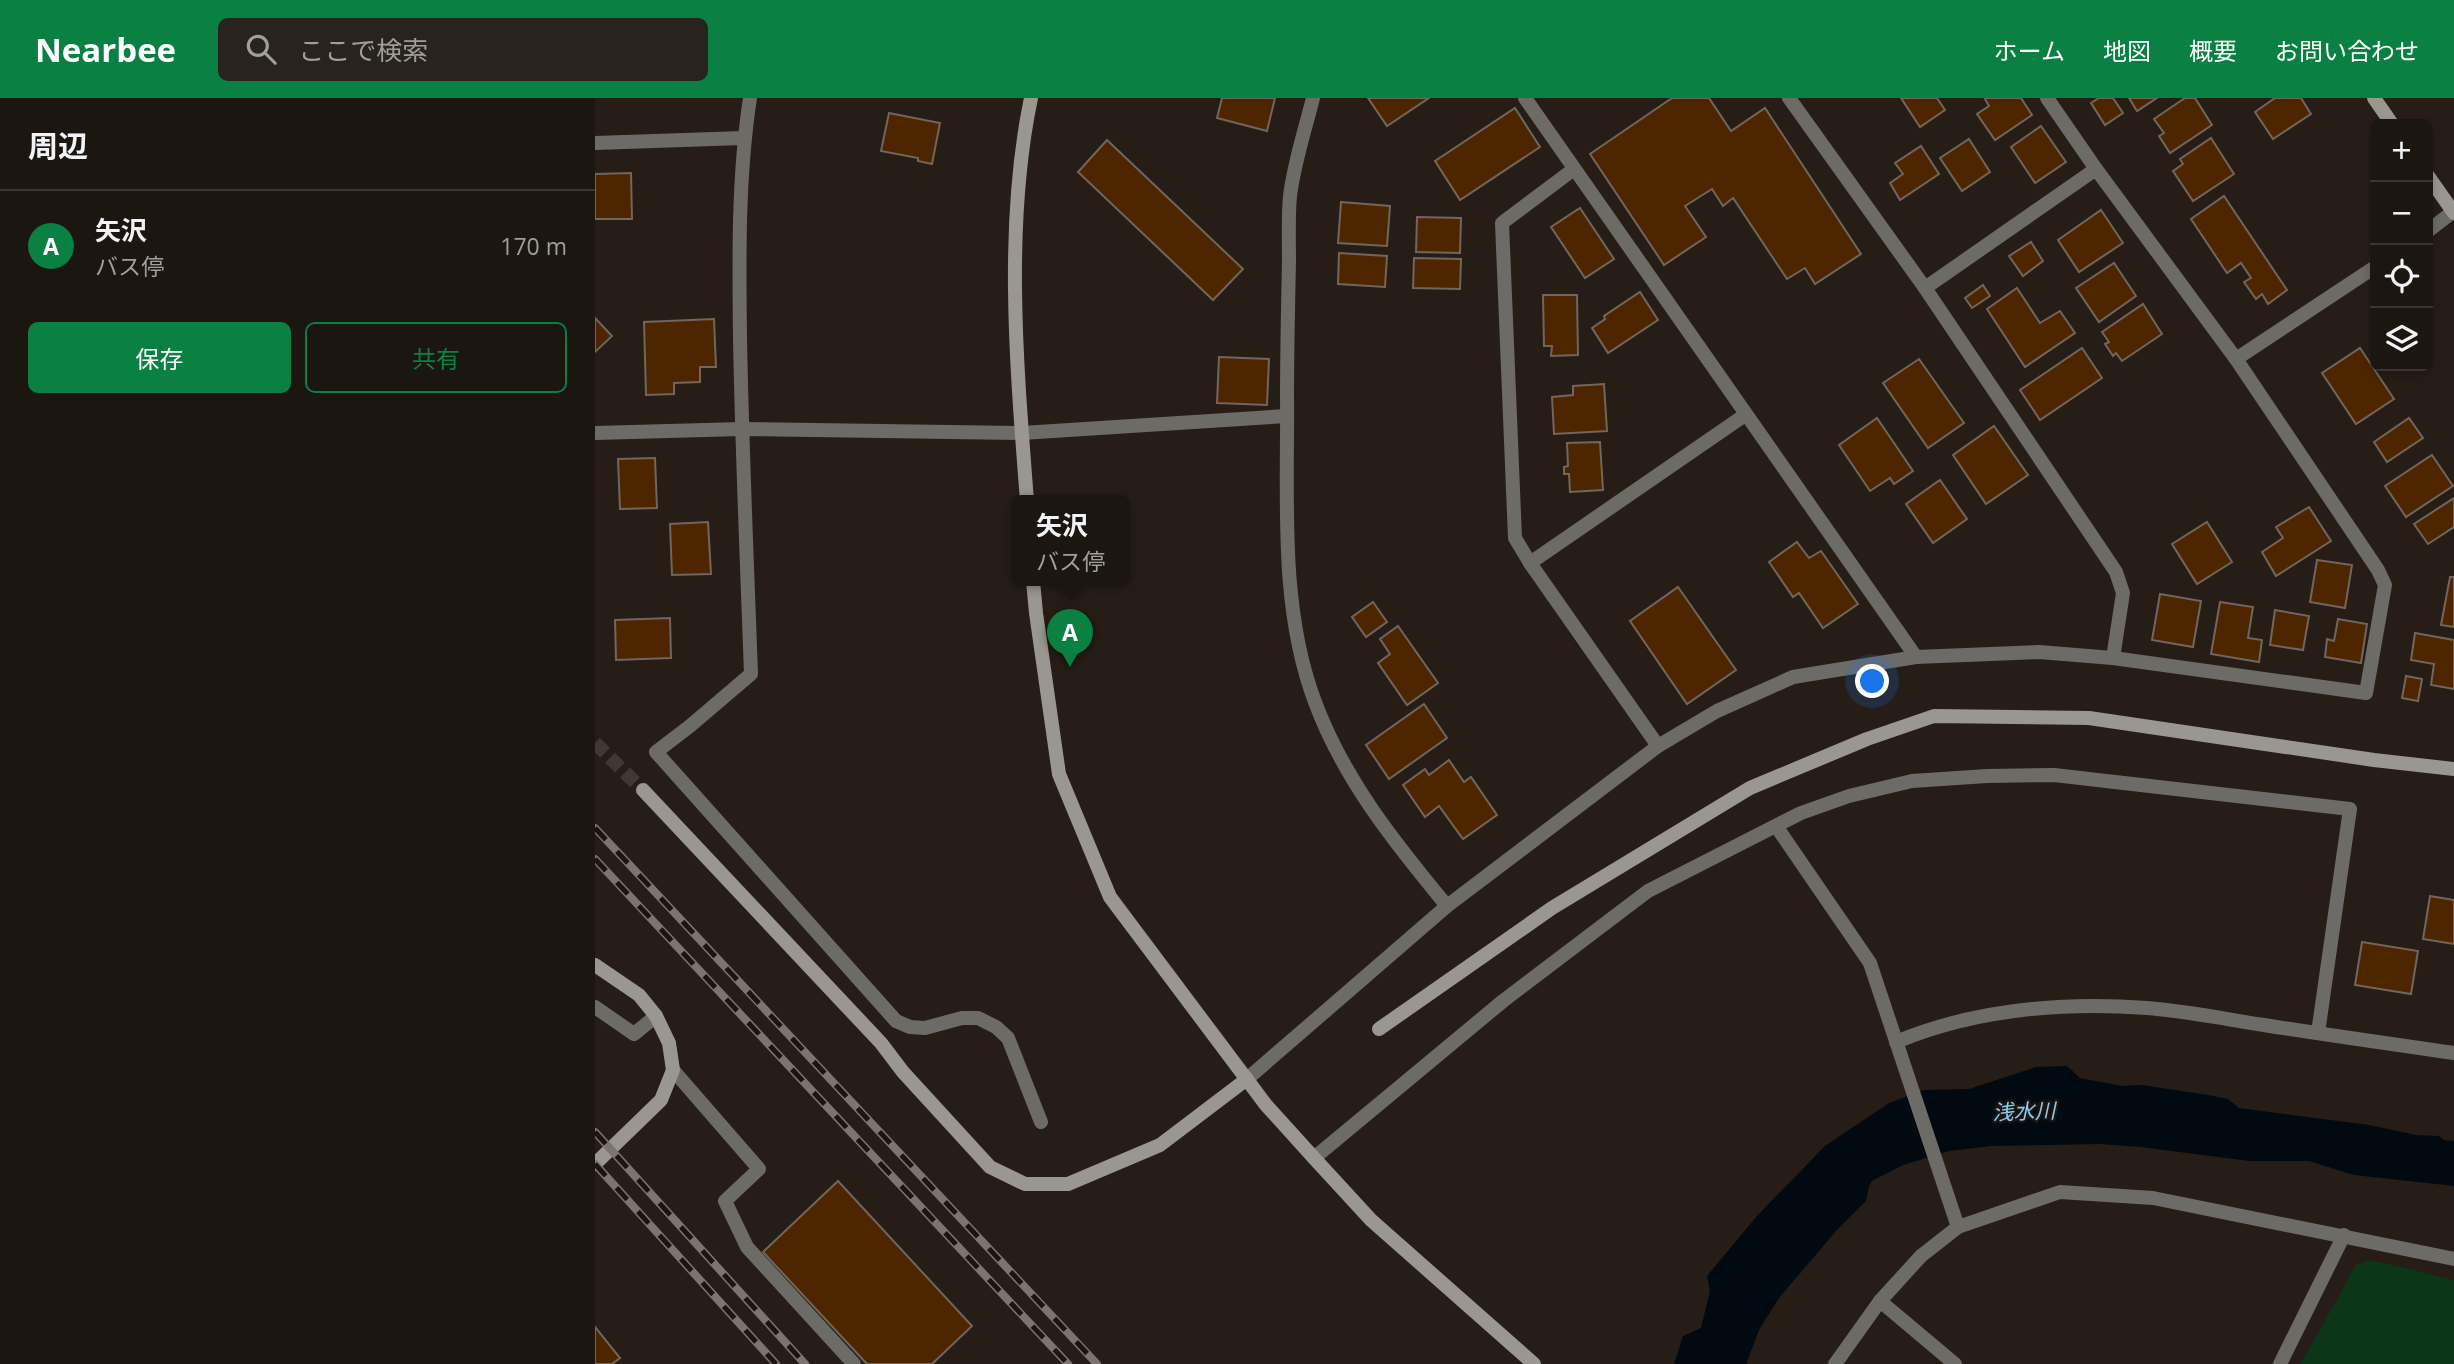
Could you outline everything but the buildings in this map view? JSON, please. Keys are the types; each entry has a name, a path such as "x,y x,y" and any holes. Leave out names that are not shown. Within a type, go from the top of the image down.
{"street":[{"path":"750,98 743,138 739,232 742,429 751,674 656,752 896,1021 910,1027 925,1028 962,1018 978,1018 996,1027 1007,1038 1041,1122"},
{"path":"1027,495 1017,340 1016,244 1022,141 1031,98"},
{"path":"1313,98 1290,196 1287,416 1290,582 1300,651 1315,701 1337,751 1363,798 1399,848 1447,906"},
{"path":"1525,98 1916,657"},
{"path":"1789,98 1925,288 2116,572 2123,593 2113,658"},
{"path":"643,790 881,1043 903,1072 989,1167 1025,1184 1068,1184 1160,1146 1247,1079 1447,906 1658,746 1717,711 1793,677 1916,657 2039,652 2113,658 2366,692 2385,585 2378,570 2236,359 2047,98"},
{"path":"2374,98 2389,119"},
{"path":"595,143 743,138"},
{"path":"1574,169 1502,223 1515,538 1658,746"},
{"path":"1925,288 2096,169"},
{"path":"2432,182 2454,212 2433,227"},
{"path":"2236,359 2370,270"},
{"path":"1530,563 1745,415"},
{"path":"595,433 742,429 1022,433 1287,416"},
{"path":"1033,586 1059,775 1110,897 1266,1105 1314,1158 1371,1220 1534,1364"},
{"path":"1379,1029 1552,908 1750,788 1867,739 1934,716 2089,718 2374,760 2454,769"},
{"path":"1314,1158 1503,1001 1648,891 1801,813 1849,796 1912,781 2054,775 2350,810 2318,1033"},
{"path":"1776,826 1870,963 1958,1227"},
{"path":"595,965 639,995 656,1016 669,1043 673,1070 661,1100 595,1164"},
{"path":"1896,1042 1926,1030 1985,1014 2092,1006 2149,1008 2454,1053"},
{"path":"595,1007 633,1034 656,1016"},
{"path":"673,1070 759,1169 725,1202 747,1247 854,1364"},
{"path":"1835,1364 1880,1301 1921,1256 1958,1227 2060,1192 2153,1198 2454,1259"},
{"path":"2280,1364 2344,1235"},
{"path":"1880,1301 1955,1364"}],"green space":[{"path":"2371,1260 2454,1280 2454,1364 2301,1364 2356,1265"}],"water":[{"name":"浅水川","path":"2067,1066 2080,1078 2122,1086 2142,1085 2208,1095 2228,1099 2239,1108 2369,1125 2416,1135 2439,1136 2444,1140 2454,1141 2454,1186 2354,1175 2309,1161 2249,1161 2100,1144 1991,1146 1949,1151 1903,1165 1872,1181 1866,1201 1836,1231 1779,1298 1760,1328 1746,1364 1674,1364 1683,1336 1701,1328 1710,1291 1707,1276 1757,1216 1825,1146 1889,1103 1924,1090 1969,1089 2036,1067"}],"tunnel":[{"path":"595,743 643,790"}],"railway":[{"path":"595,828 1097,1364"},
{"path":"595,859 1068,1364"},
{"path":"595,1132 805,1364"},
{"path":"595,1164 776,1364"}],"place":[{"name":"矢沢","path":"1070,667"}]}
